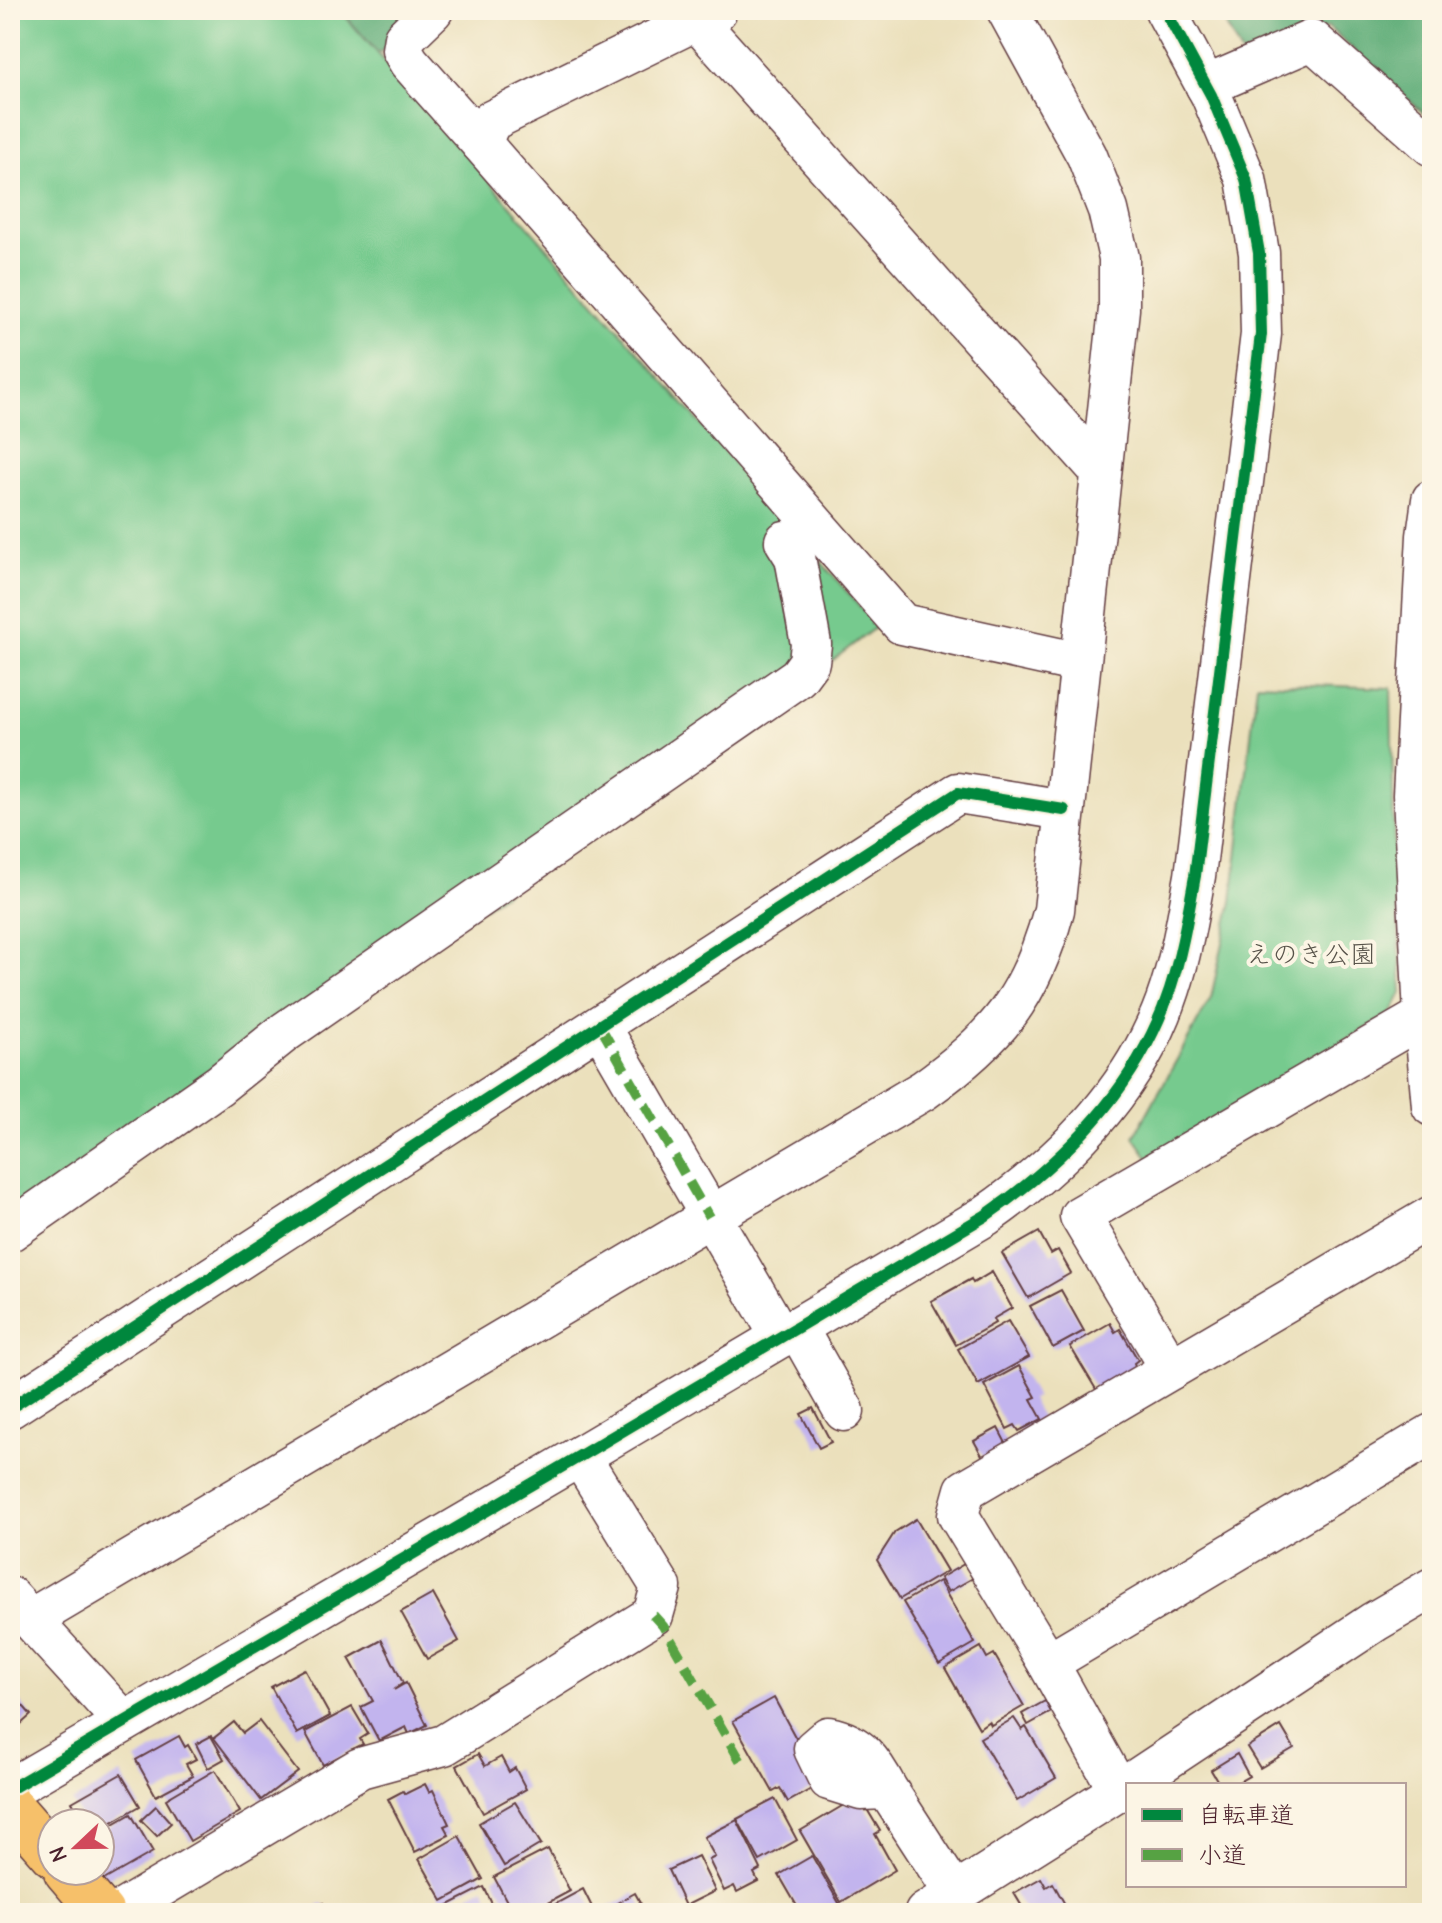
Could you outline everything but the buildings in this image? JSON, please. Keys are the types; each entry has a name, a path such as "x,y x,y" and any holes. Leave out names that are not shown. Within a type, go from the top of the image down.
{"main road":[{"path":"10,1806 36,1836"},
{"path":"80,1887 102,1913"}],"street":[{"path":"433,10 404,38 402,50 409,62 902,624 1080,663"},
{"path":"124,1722 20,1608 709,1217 924,1090 965,1061 998,1027 1023,992 1044,946 1054,910 1119,309 1119,258 1108,210 1087,156 1007,10"},
{"path":"10,1789 985,1216 1061,1157 1094,1124 1125,1080 1150,1038 1170,991 1184,937 1195,876 1261,334 1259,253 1246,179 1206,86 1165,10"},
{"path":"481,143 491,121 707,16 1101,472"},
{"path":"1206,86 1312,40 1432,146"},
{"path":"1432,500 1427,536 1413,795 1424,1016 1432,1106"},
{"path":"10,1231 219,1085 285,1032 798,677 809,662 811,644 795,557 785,541"},
{"path":"10,1408 958,793 1064,810"},
{"path":"1171,1369 1080,1216 1424,1016"},
{"path":"600,1026 709,1217 844,1411"},
{"path":"887,1789 940,1903 1125,1787 958,1515 965,1490 1432,1216"},
{"path":"1048,1663 1432,1434"},
{"path":"117,1913 360,1768 444,1745 653,1615 661,1587 580,1456"},
{"path":"1131,1783 1374,1622 1432,1588"}],"green space":[{"path":"10,10 340,10 877,626 797,688 10,1240"},
{"path":"340,10 457,10 378,53"},
{"path":"1218,10 1432,10 1432,121 1328,27 1244,60"},
{"name":"えのき公園","path":"1257,683 1391,688 1394,848 1402,993 1391,1014 1148,1157 1134,1137 1211,998 1232,901"}],"marked path":[{"path":"600,1026 709,1217"},
{"path":"653,1615 663,1626 744,1767"}],"cycle path":[{"path":"10,1789 985,1216 1071,1145 1097,1118 1140,1057 1170,989 1195,876 1261,334 1259,253 1246,179 1211,95 1165,10"},
{"path":"10,1408 958,793 1064,810"}]}
